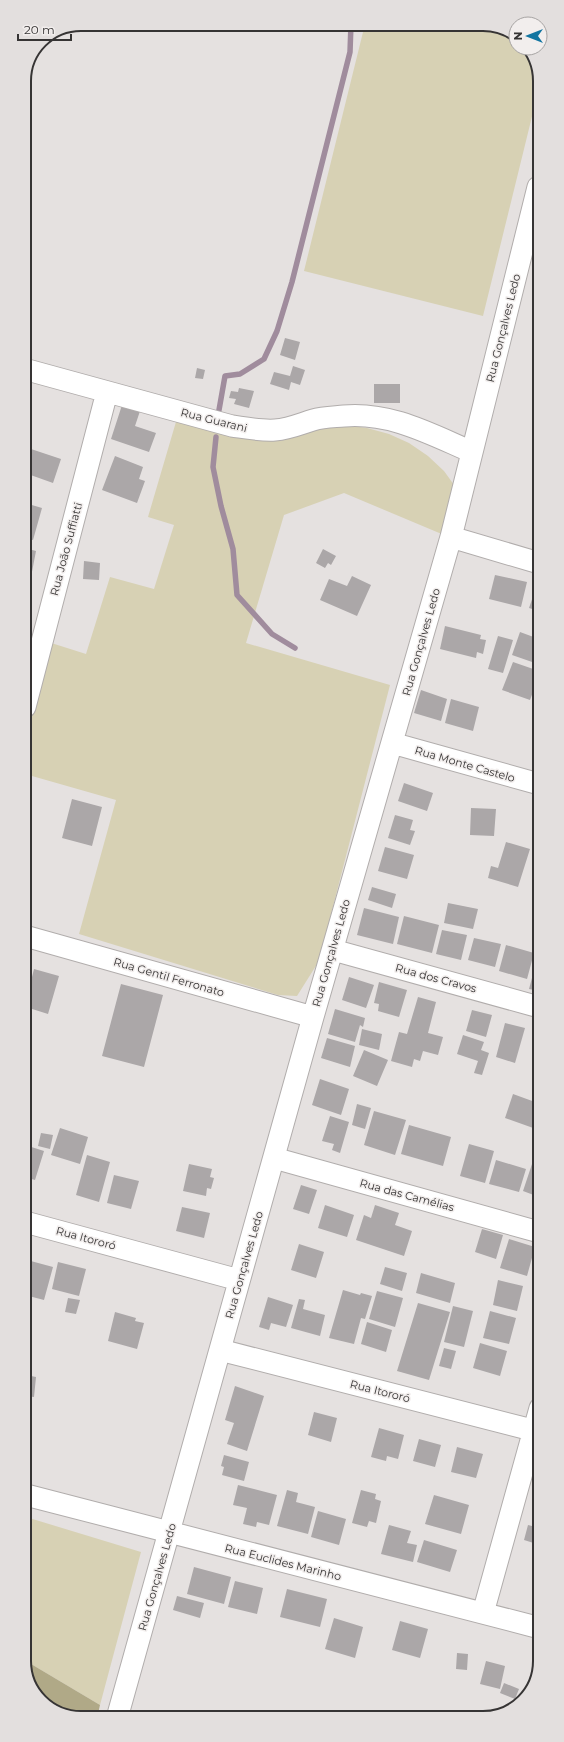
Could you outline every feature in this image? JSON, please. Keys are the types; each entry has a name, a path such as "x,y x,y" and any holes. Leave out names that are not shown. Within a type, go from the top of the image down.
{"street":[{"name":"Rua Gonçalves Ledo","path":"119,1711 313,1017 450,537 533,207"},
{"name":"Rua Guarani","path":"31,371 232,426 253,430 274,430 295,426 315,419 345,416 375,417 404,423 472,452"},
{"name":"Rua João Suffiatti","path":"31,659 107,392"},
{"path":"450,537 533,561"},
{"name":"Rua Monte Castelo","path":"392,743 533,782"},
{"name":"Rua Gentil Ferronato","path":"31,938 313,1017"},
{"name":"Rua dos Cravos","path":"333,950 533,1005"},
{"name":"Rua das Camélias","path":"274,1158 533,1230"},
{"name":"Rua Itororó","path":"31,1224 239,1280"},
{"name":"Rua Itororó","path":"220,1350 533,1431"},
{"path":"483,1613 533,1445"},
{"name":"Rua Euclides Marinho","path":"31,1496 533,1626"}],"shaded area":[{"path":"363,31 486,31 508,38 508,56 526,56 529,62 533,75 533,112 483,316 304,271"},
{"path":"178,415 280,441 301,432 323,427 345,425 367,428 389,434 409,443 428,456 444,471 457,489 444,535 344,493 284,515 246,643 390,685 319,961 297,996 278,995 79,934 116,800 31,776 31,691 45,641 86,654 110,577 154,589 174,525 148,517"},
{"path":"31,1519 141,1552 100,1705 31,1664"},
{"path":"31,1664 100,1705 99,1711 78,1711 56,1704 39,1689"}],"building":[{"path":"285,338 300,342 295,360 280,355"},
{"path":"293,366 305,370 300,385 291,382 289,390 270,384 274,372 290,376"},
{"path":"197,368 205,370 203,379 195,378"},
{"path":"374,384 400,384 400,403 374,403"},
{"path":"239,388 254,391 249,408 234,404 236,399 229,398 231,391 238,392"},
{"path":"122,405 140,411 135,426 156,433 149,452 111,439"},
{"path":"31,449 61,459 53,483 31,475"},
{"path":"115,456 143,467 139,479 145,481 137,503 102,490"},
{"path":"31,505 42,508 33,540 31,540"},
{"path":"323,549 336,556 331,565 328,563 325,568 316,563"},
{"path":"31,550 36,551 31,577"},
{"path":"84,561 100,563 99,580 83,579"},
{"path":"495,575 527,582 521,607 489,599"},
{"path":"352,576 371,585 357,616 320,600 329,579 347,586"},
{"path":"533,596 533,609 529,608"},
{"path":"445,626 481,635 480,639 486,640 483,654 477,652 476,658 440,649"},
{"path":"520,632 533,637 533,662 512,655"},
{"path":"498,636 513,640 503,673 488,669"},
{"path":"513,662 533,669 533,692 530,700 502,690"},
{"path":"421,690 447,699 441,721 414,713"},
{"path":"451,699 479,707 473,731 445,723"},
{"path":"404,783 433,793 427,811 398,801"},
{"path":"72,799 102,807 92,846 62,838"},
{"path":"471,808 496,809 494,836 470,835"},
{"path":"395,815 413,820 410,830 415,831 410,845 388,838"},
{"path":"506,842 530,849 518,887 488,878 491,866 498,868"},
{"path":"385,847 414,855 407,879 378,871"},
{"path":"372,887 396,894 392,908 368,900"},
{"path":"448,903 478,909 473,929 444,923"},
{"path":"364,908 399,917 393,944 357,935"},
{"path":"404,916 439,925 432,953 397,944"},
{"path":"442,930 467,935 461,960 436,954"},
{"path":"474,938 501,944 495,967 468,960"},
{"path":"506,945 533,953 527,979 499,971"},
{"path":"34,969 59,976 48,1014 31,1009 31,981"},
{"path":"533,974 533,990 529,989"},
{"path":"349,977 374,985 366,1008 342,1000"},
{"path":"379,982 407,990 399,1017 378,1011 379,1004 374,1003"},
{"path":"121,984 163,995 144,1067 102,1056"},
{"path":"418,997 436,1002 428,1033 443,1037 438,1055 423,1051 420,1061 414,1059 412,1067 391,1061 399,1032 407,1034"},
{"path":"335,1009 365,1018 363,1027 360,1025 355,1042 328,1034"},
{"path":"472,1010 492,1015 486,1037 466,1031"},
{"path":"505,1023 525,1028 515,1063 496,1057"},
{"path":"362,1029 382,1034 379,1050 359,1045"},
{"path":"463,1035 484,1042 481,1050 489,1053 482,1075 474,1073 478,1061 457,1054"},
{"path":"327,1038 355,1046 350,1067 321,1058"},
{"path":"364,1050 388,1060 377,1086 353,1076"},
{"path":"320,1079 349,1089 341,1115 312,1105"},
{"path":"513,1094 533,1101 533,1128 505,1118"},
{"path":"357,1104 371,1108 365,1129 352,1125"},
{"path":"374,1111 406,1120 395,1155 364,1145"},
{"path":"330,1116 349,1122 340,1153 332,1150 334,1144 322,1141"},
{"path":"409,1125 451,1137 443,1166 401,1154"},
{"path":"60,1128 88,1137 80,1164 51,1155"},
{"path":"41,1133 53,1135 50,1149 38,1146"},
{"path":"469,1144 494,1151 485,1183 460,1176"},
{"path":"31,1147 44,1151 35,1180 31,1179"},
{"path":"87,1155 110,1162 99,1202 76,1195"},
{"path":"496,1160 526,1169 519,1192 489,1184"},
{"path":"533,1161 533,1195 523,1191"},
{"path":"189,1164 212,1169 210,1177 214,1178 211,1189 207,1188 206,1196 183,1191"},
{"path":"114,1175 139,1181 131,1209 107,1203"},
{"path":"301,1185 317,1190 309,1214 293,1209"},
{"path":"325,1205 354,1215 347,1237 318,1228"},
{"path":"375,1205 399,1213 395,1225 412,1231 404,1256 356,1240 364,1215 371,1218"},
{"path":"182,1207 210,1213 204,1238 176,1231"},
{"path":"482,1229 503,1235 496,1259 475,1252"},
{"path":"509,1239 533,1246 533,1254 527,1276 500,1268"},
{"path":"299,1244 324,1252 316,1278 291,1270"},
{"path":"31,1261 53,1267 44,1300 31,1297"},
{"path":"58,1262 86,1269 79,1296 52,1289"},
{"path":"385,1267 407,1273 402,1291 380,1284"},
{"path":"421,1273 455,1283 450,1303 416,1293"},
{"path":"498,1280 523,1286 517,1311 493,1305"},
{"path":"343,1290 360,1295 361,1293 372,1296 365,1319 361,1318 354,1344 329,1338"},
{"path":"377,1291 403,1298 395,1327 369,1319"},
{"path":"268,1297 293,1305 286,1327 271,1323 269,1330 259,1327"},
{"path":"68,1298 80,1300 76,1314 65,1312"},
{"path":"299,1299 305,1300 303,1309 325,1315 320,1336 291,1328"},
{"path":"418,1303 450,1312 429,1380 397,1371"},
{"path":"453,1306 473,1311 464,1347 444,1342"},
{"path":"490,1311 516,1318 509,1344 483,1338"},
{"path":"115,1312 136,1318 135,1321 144,1323 137,1349 108,1341"},
{"path":"367,1322 392,1330 386,1352 361,1344"},
{"path":"480,1343 507,1351 500,1376 473,1368"},
{"path":"444,1348 456,1351 451,1369 439,1366"},
{"path":"31,1376 36,1377 34,1397 31,1397"},
{"path":"235,1386 264,1396 247,1451 227,1444 234,1423 225,1420"},
{"path":"314,1412 337,1418 331,1442 308,1435"},
{"path":"379,1428 404,1435 398,1459 387,1456 386,1461 371,1457"},
{"path":"419,1439 441,1445 435,1467 413,1461"},
{"path":"457,1447 483,1454 476,1478 451,1472"},
{"path":"224,1455 249,1462 244,1481 222,1475 224,1467 221,1466"},
{"path":"238,1485 277,1495 269,1525 257,1522 256,1527 243,1524 247,1508 233,1505"},
{"path":"287,1490 298,1493 296,1502 315,1507 308,1534 277,1526"},
{"path":"361,1490 376,1494 375,1499 381,1501 376,1523 369,1521 367,1527 352,1523"},
{"path":"434,1495 469,1505 461,1534 425,1524"},
{"path":"318,1511 346,1519 339,1545 311,1537"},
{"path":"389,1525 411,1531 407,1543 417,1545 413,1562 381,1554"},
{"path":"528,1525 533,1526 533,1543 524,1540"},
{"path":"424,1540 457,1550 450,1572 417,1562"},
{"path":"194,1567 231,1577 224,1604 187,1594"},
{"path":"235,1581 263,1588 257,1614 228,1607"},
{"path":"287,1589 327,1599 320,1627 280,1617"},
{"path":"177,1596 204,1603 200,1618 173,1610"},
{"path":"334,1618 363,1627 355,1658 325,1649"},
{"path":"400,1621 428,1629 420,1658 392,1650"},
{"path":"457,1653 468,1654 467,1670 456,1669"},
{"path":"486,1661 505,1666 500,1689 480,1684"},
{"path":"504,1683 519,1689 515,1699 500,1693"}],"waterway":[{"path":"219,410 225,376 240,374 264,359 277,331 292,282 350,52 351,31"},
{"path":"216,437 213,467 221,506 233,549 237,595 272,634 295,648"}]}
